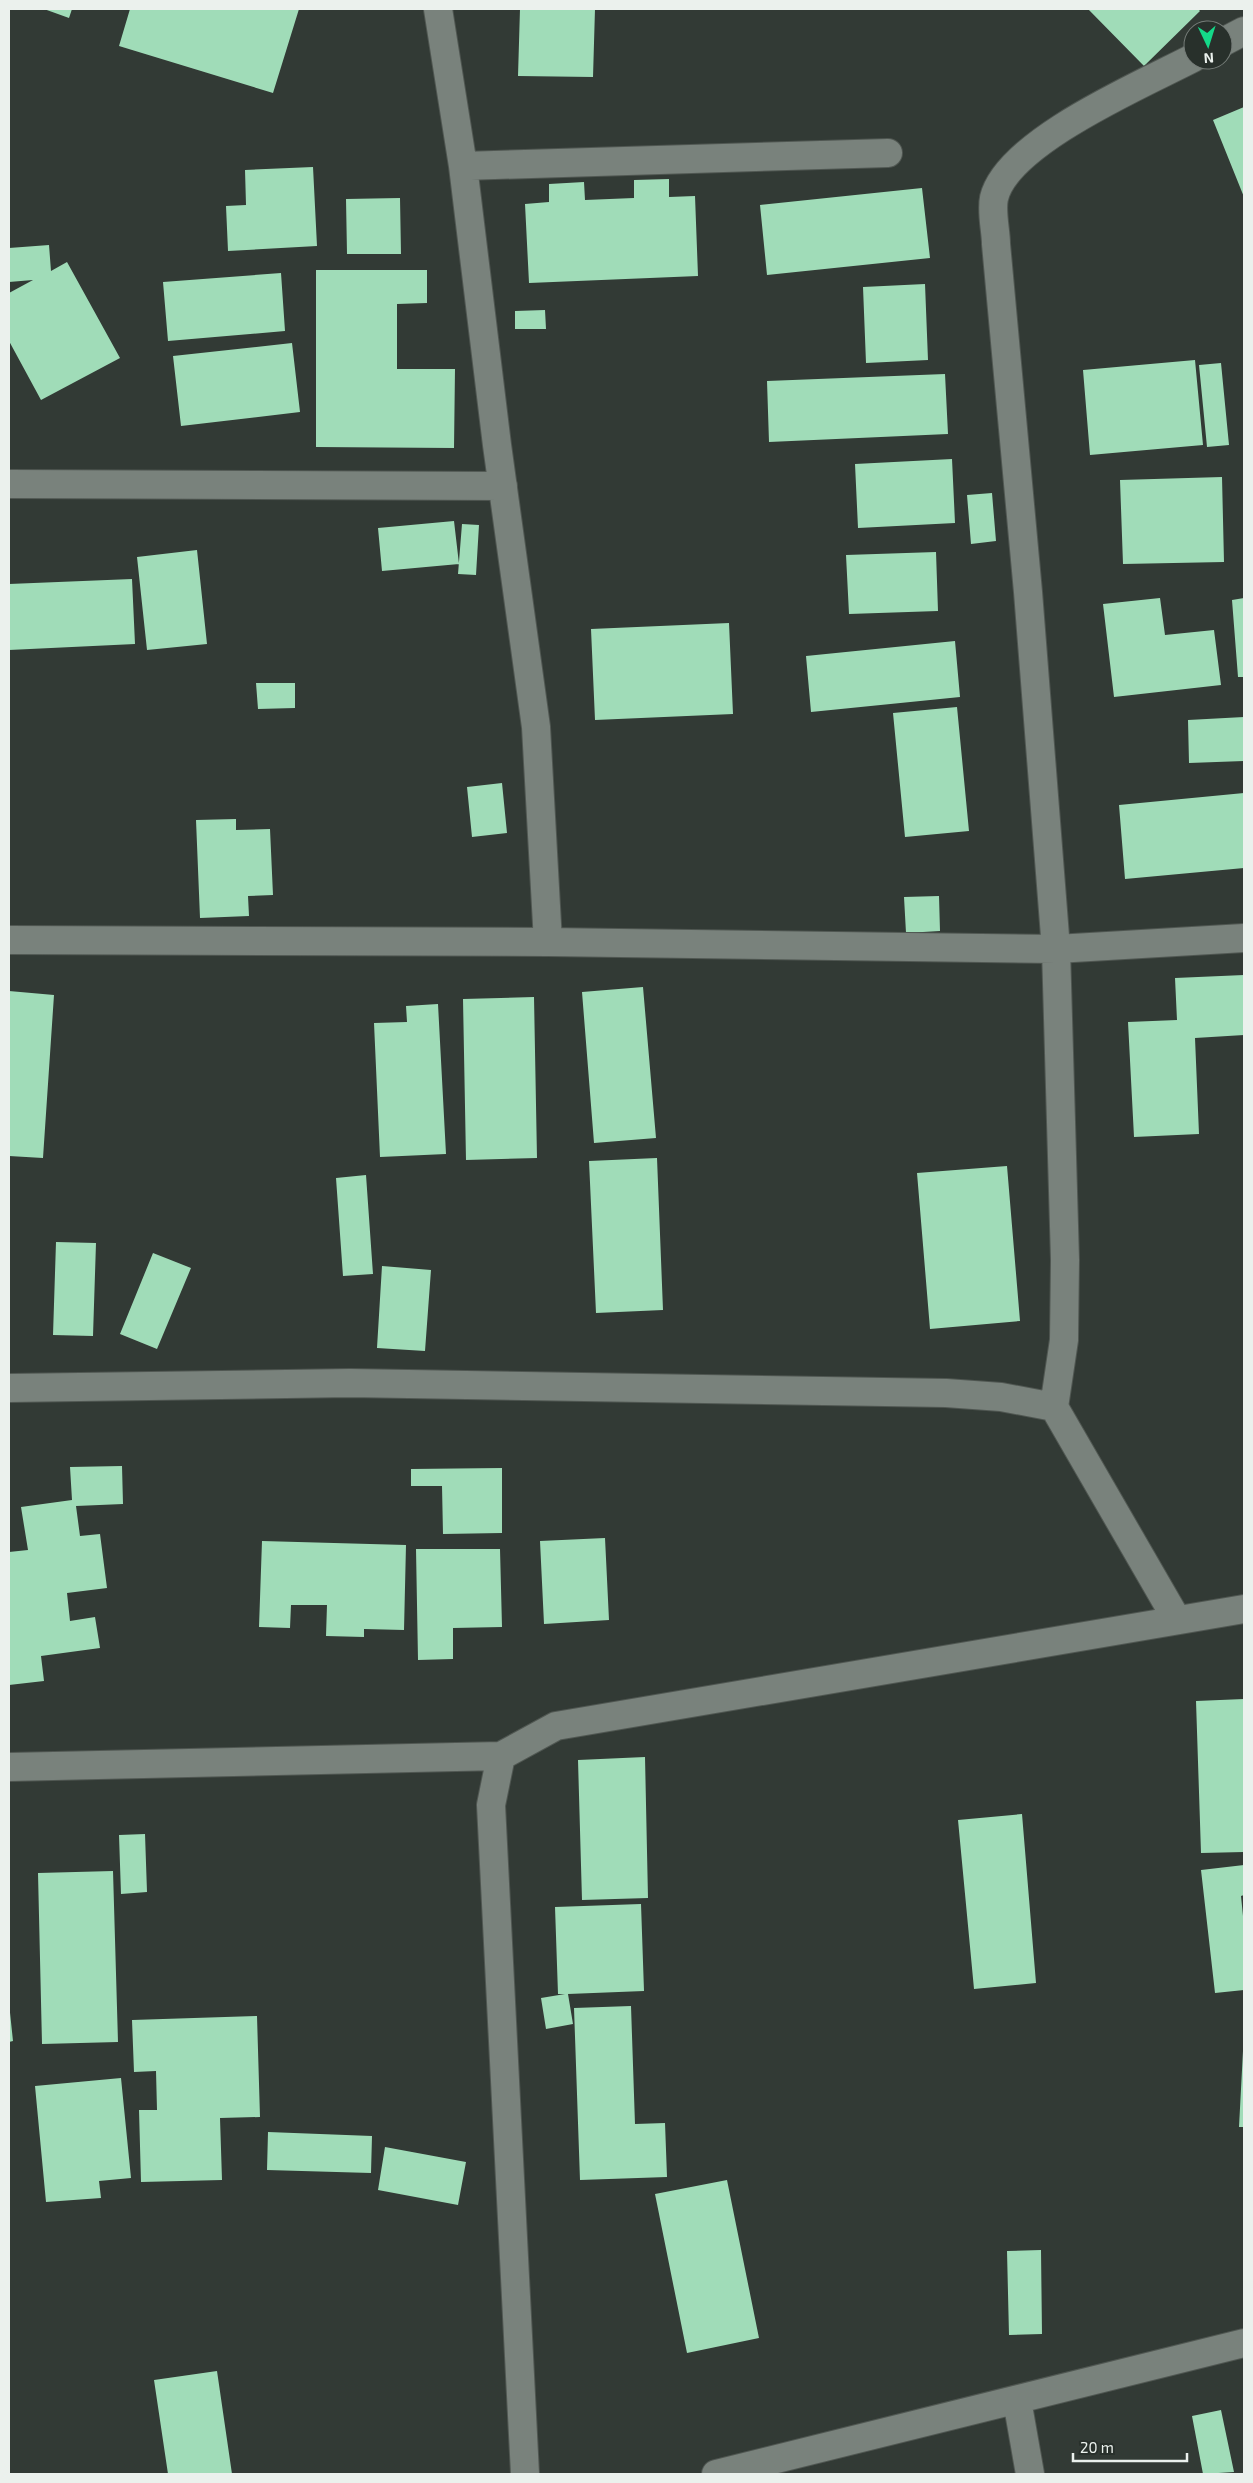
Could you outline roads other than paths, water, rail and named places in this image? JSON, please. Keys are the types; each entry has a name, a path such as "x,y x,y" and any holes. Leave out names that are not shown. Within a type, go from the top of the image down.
{"street":[{"path":"438,9 463,166 503,486 536,727 548,942"},
{"path":"1177,1620 1054,1407 1064,1340 1065,1260 1056,949 1028,592 996,244 994,198 1011,166 1060,127 1183,63"},
{"path":"463,166 888,153"},
{"path":"9,484 503,486"},
{"path":"9,940 548,942 1056,949 1244,938"},
{"path":"9,1388 350,1383 936,1393 1001,1396 1054,1407"},
{"path":"9,1767 501,1756 556,1726 1244,1609"},
{"path":"501,1756 491,1805 525,2474"},
{"path":"716,2474 1244,2343"},
{"path":"1017,2400 1030,2474"}]}
